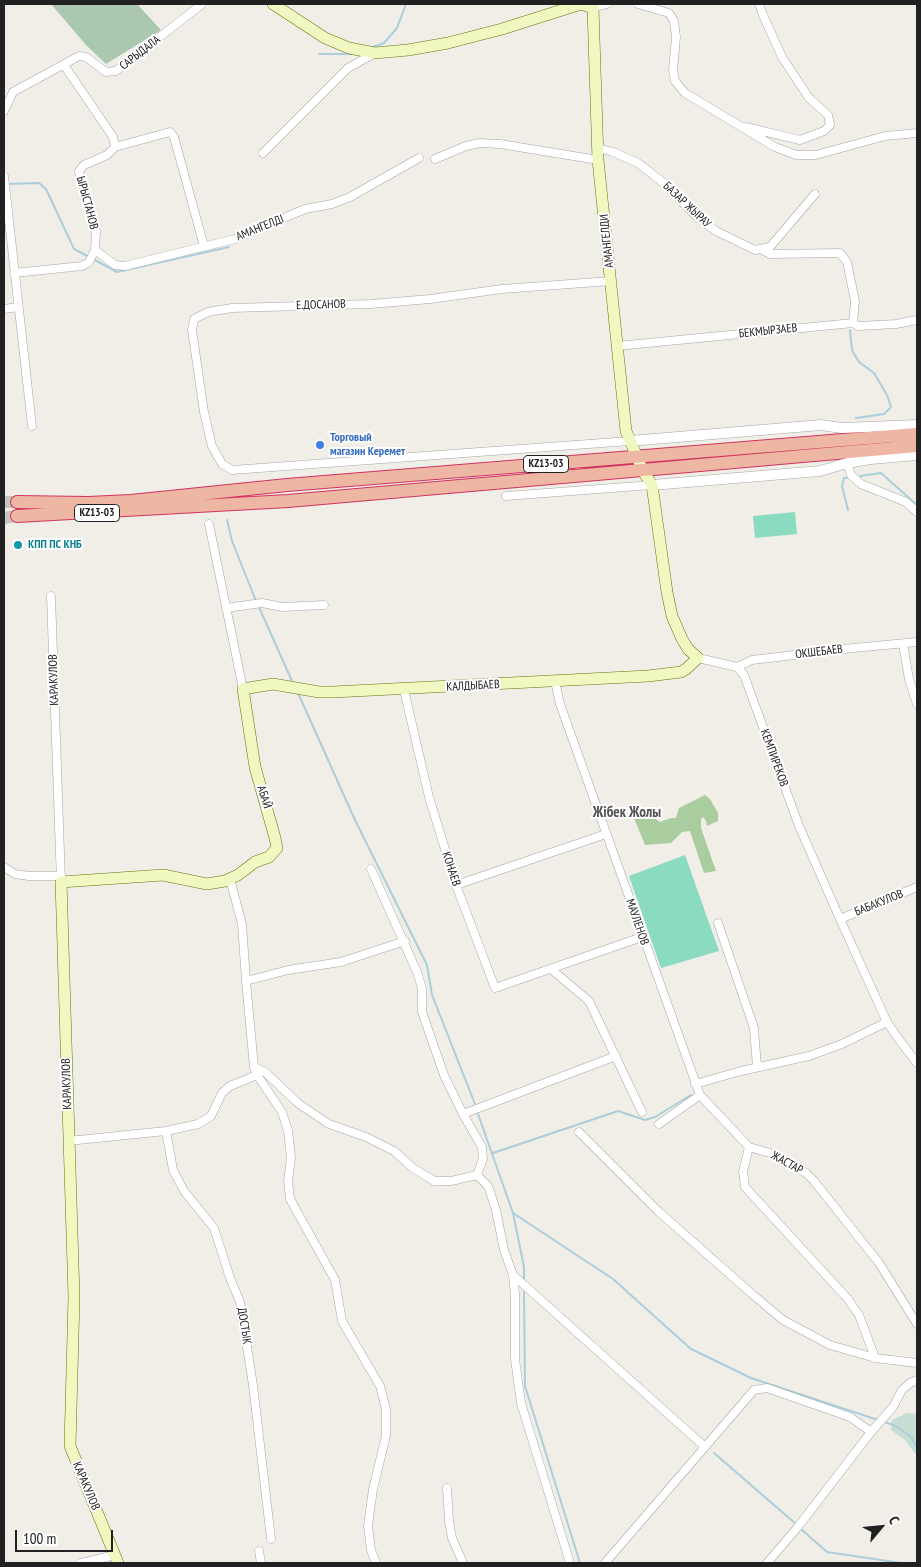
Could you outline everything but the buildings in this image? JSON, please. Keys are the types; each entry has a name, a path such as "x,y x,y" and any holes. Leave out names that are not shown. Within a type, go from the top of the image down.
{"highway":[{"name":"KZ13-03","path":"17,516 175,502 287,485 917,434"},
{"name":"KZ13-03","path":"17,502 288,501 917,446"},
{"path":"287,485 288,501"}],"main road":[{"path":"273,4 325,38 350,48 375,53 408,50 448,43 502,29 581,4 593,8"},
{"name":"АМАНГЕЛДИ","path":"593,8 598,154 626,431 643,471"},
{"path":"643,471 652,485 672,616 688,649 698,658"},
{"name":"КАЛДЫБАЕВ","path":"243,689 273,684 333,692 404,690 648,676 674,673 686,669 698,658"},
{"name":"АБАЙ","path":"61,879 163,875 207,884 230,879 255,862 269,857 277,848 270,816 255,767 243,689"},
{"name":"КАРАКУЛОВ","path":"61,879 74,1297 70,1446 116,1559"}],"street":[{"name":"САРЫДАЛА","path":"4,111 13,92 79,56 86,57 106,72 116,71 202,4"},
{"path":"593,8 607,4"},
{"path":"638,4 669,13 674,21 676,37 673,70 674,82 685,93 775,147 796,155 816,155 885,136 917,133"},
{"path":"739,125 800,140 824,131 830,125 828,115 809,98 782,57 759,4"},
{"path":"263,153 348,68 375,53"},
{"path":"64,65 113,138 115,147"},
{"name":"ЫРЫСТАНОВ","path":"96,250 96,232 78,171 107,155 115,147 170,132 174,137 204,246"},
{"path":"435,159 466,146 480,143 598,154"},
{"name":"БАЗАР ЖЫРАУ","path":"598,154 613,152 638,162 665,184 697,218 716,231 755,250 762,250 770,254 840,253 848,262 854,301 853,323"},
{"name":"АМАНГЕЛДІ","path":"96,250 115,264 125,266 235,238 305,209 332,204 350,197 419,158"},
{"path":"4,176 32,426"},
{"path":"762,250 770,247 815,194"},
{"path":"14,273 82,266 89,262 96,250"},
{"name":"Е.ДОСАНОВ","path":"611,281 502,289 430,299 372,304 232,308 208,312 194,319 192,330 206,421 212,446 222,464 232,470 630,441"},
{"path":"4,308 18,307"},
{"name":"БЕКМЫРЗАЕВ","path":"617,346 853,323 858,326 896,324 917,320"},
{"path":"630,441 821,425 842,428 917,425"},
{"path":"506,496 820,471 870,459 917,455"},
{"path":"848,463 851,475 861,484 906,502 917,512"},
{"name":"АБАЙ","path":"209,524 243,689"},
{"name":"КАРАКУЛОВ","path":"51,596 61,879"},
{"path":"226,608 262,603 282,607 324,605"},
{"name":"ОКШЕБАЕВ","path":"737,667 752,660 917,642"},
{"path":"902,644 909,679 917,704"},
{"path":"698,658 737,667"},
{"name":"КЕМПИРЕКОВ","path":"737,667 744,675 799,826 840,919 887,1022 917,1063"},
{"name":"МАУЛЕНОВ","path":"555,681 560,704 695,1084 700,1095 749,1146"},
{"name":"КОНАЕВ","path":"404,690 428,797 456,884 495,988 642,937"},
{"path":"456,884 606,834"},
{"path":"4,867 16,874 61,879"},
{"path":"371,869 405,941 417,972 422,988 422,1012 444,1075 482,1147 483,1159 477,1175"},
{"path":"230,879 242,924 256,1071 282,1112 288,1132 291,1157 288,1182 290,1199 335,1280 342,1321 380,1386 386,1409 386,1436 373,1489 368,1526 371,1550 376,1563"},
{"name":"БАБАКУЛОВ","path":"840,919 917,887"},
{"path":"718,923 754,1028 757,1067"},
{"path":"246,981 288,970 341,962 405,941"},
{"path":"551,969 589,1000 642,1112"},
{"path":"695,1084 757,1067 809,1056 842,1044 887,1022"},
{"path":"463,1114 616,1056"},
{"path":"68,1141 166,1131 198,1124 211,1116 222,1093 230,1086 256,1071 265,1072 299,1104 329,1124 366,1137 394,1151 413,1168 434,1181 451,1181 477,1175"},
{"path":"659,1124 700,1095"},
{"name":"ДОСТЫК","path":"166,1131 173,1170 184,1191 214,1228 240,1302 253,1385 271,1539"},
{"path":"579,1132 658,1210 784,1320 830,1345 874,1358 917,1363"},
{"path":"749,1146 743,1172 746,1187 847,1298 859,1315 874,1358"},
{"name":"ЖАСТАР","path":"749,1146 777,1155 806,1173 814,1181 879,1263 917,1324"},
{"path":"477,1175 488,1186 496,1210 504,1250 513,1275 515,1294 514,1359 521,1403 570,1563"},
{"path":"513,1275 705,1447"},
{"path":"767,1563 893,1406 902,1390 917,1380"},
{"path":"605,1563 754,1390 767,1388 850,1417 871,1432"},
{"path":"447,1488 448,1521 452,1538 463,1563"},
{"path":"259,1551 262,1563"},
{"path":"81,1563 116,1559"}],"green space":[{"path":"51,4 137,4 161,30 106,64 86,45"},
{"path":"795,512 797,534 755,538 753,516"},
{"path":"705,795 710,799 718,813 718,821 707,826 703,817 701,819 701,828 716,871 704,873 690,831 682,832 671,843 645,845 634,818 647,812 660,822 676,818 679,808"},
{"path":"685,855 719,951 661,968 629,876"},
{"path":"907,1413 917,1414 917,1456 905,1440 891,1430 892,1420"}],"waterway":[{"path":"373,47 384,43 397,28 406,4"},
{"path":"319,54 352,54"},
{"path":"6,184 39,183 46,189 74,249 89,257"},
{"path":"93,259 117,272 229,247"},
{"path":"850,330 852,350 859,362 874,373 887,395 891,407 884,414 856,418"},
{"path":"860,476 881,473 917,505"},
{"path":"847,478 844,478 842,486 848,510"},
{"path":"227,520 232,541 256,601"},
{"path":"258,605 292,681"},
{"path":"298,693 355,820 427,965 432,995 475,1104"},
{"path":"493,1153 618,1111 645,1120 655,1117 691,1095"},
{"path":"478,1114 513,1213 524,1267 524,1279"},
{"path":"513,1213 613,1279 691,1349 751,1378 878,1420"},
{"path":"524,1292 525,1386 580,1563"},
{"path":"882,1421 896,1426 911,1437 917,1448"},
{"path":"714,1453 796,1524"},
{"path":"801,1529 827,1552 901,1563"}],"tunnel":[{"path":"4,502 17,502"},
{"path":"4,518 17,516"}],"place":[{"name":"Торговый магазин Керемет","path":"320,445"},
{"name":"КПП ПС КНБ","path":"18,545"}],"district":[{"name":"Жібек Жолы","path":"627,813"}]}
